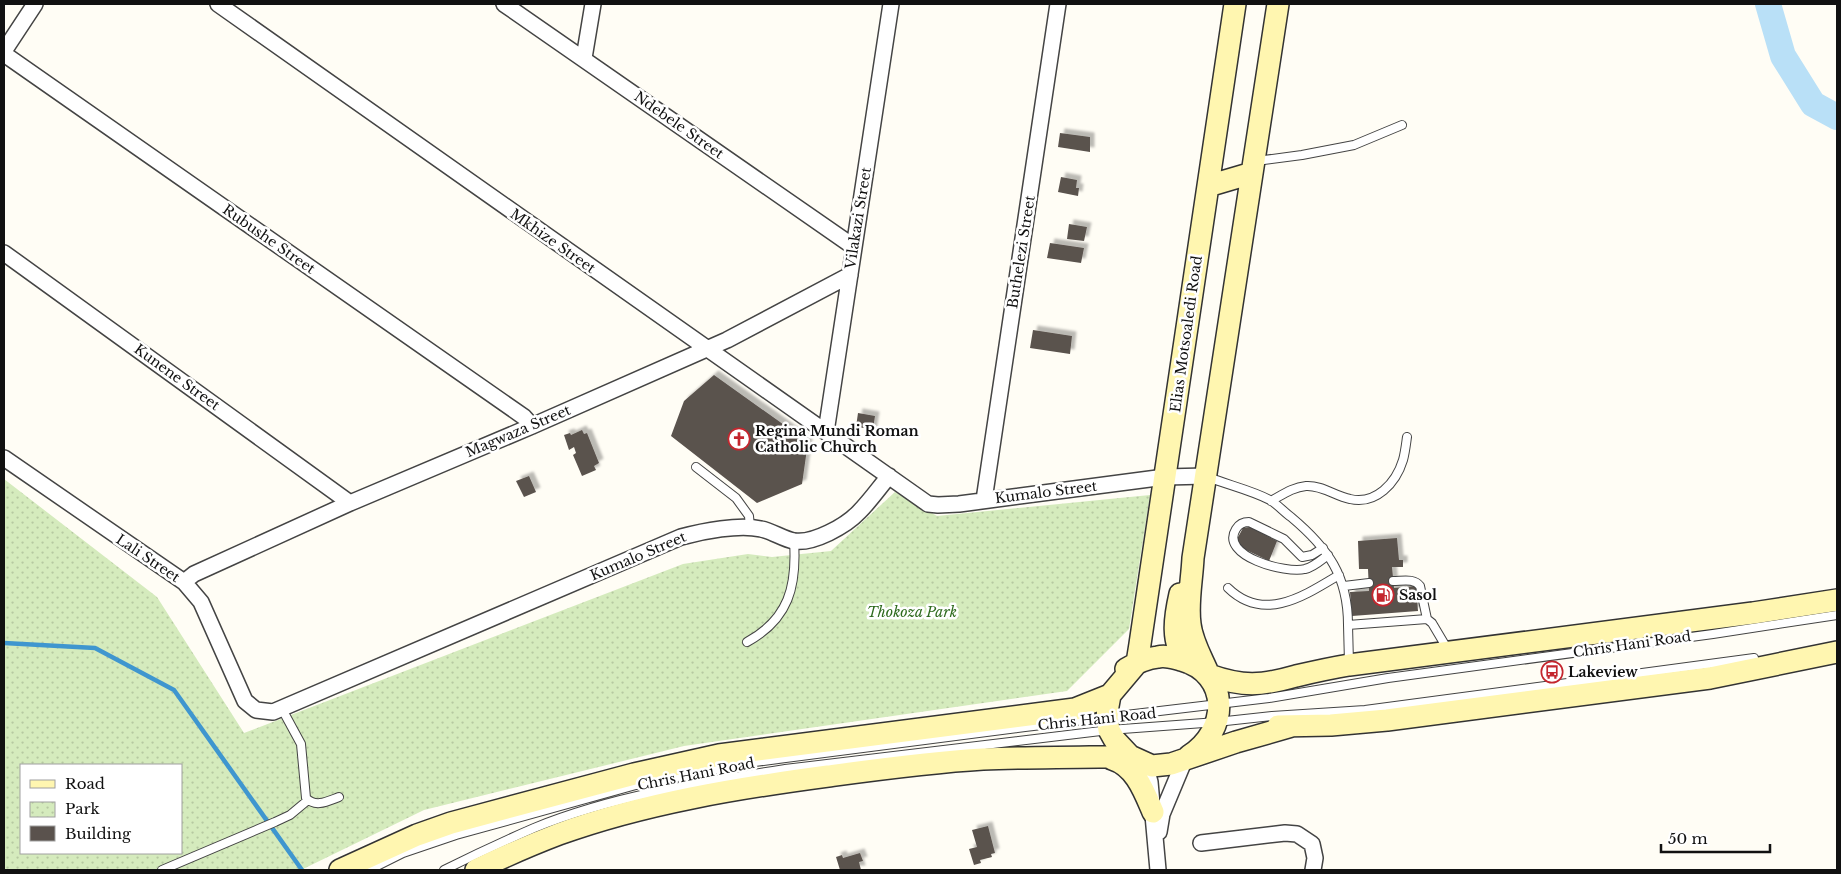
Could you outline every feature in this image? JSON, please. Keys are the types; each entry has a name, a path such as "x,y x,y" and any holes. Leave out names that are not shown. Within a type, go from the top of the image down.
{"main road":[{"name":"Elias Motsoaledi Road","path":"1136,663 1235,4"},
{"path":"1185,759 1195,753 1207,741 1218,713 1219,697 1190,626 1189,610 1193,558 1278,4"},
{"path":"1208,186 1253,167"},
{"path":"1187,662 1178,650 1176,612 1180,591 1193,558"},
{"name":"Chris Hani Road","path":"1209,675 1226,681 1264,684 1349,664 1753,613 1837,600"},
{"path":"1207,741 1273,726 1331,726 1387,720 1710,678 1837,652"},
{"path":"1043,713 1080,698 1136,663 1163,656 1187,662 1209,675"},
{"path":"1136,663 1110,696 1108,724 1114,739 1138,760 1160,766 1292,726"},
{"name":"Chris Hani Road","path":"340,870 417,835 451,823 634,774 719,755 1076,709 1110,696"},
{"path":"1107,757 1124,765 1134,774 1153,812"},
{"name":"Chris Hani Road","path":"476,870 524,848 561,834 634,812 738,789 941,762 1107,757 1138,760"}],"street":[{"path":"4,52 35,4"},
{"name":"Mkhize Street","path":"218,4 889,476"},
{"name":"Ndebele Street","path":"504,4 854,247"},
{"path":"584,58 594,4"},
{"name":"Vilakazi Street","path":"826,432 891,4"},
{"name":"Buthelezi Street","path":"984,500 1058,4"},
{"name":"Rubushe Street","path":"4,52 524,417 532,426"},
{"name":"Kunene Street","path":"4,253 350,503"},
{"name":"Magwaza Street","path":"184,582 194,574 350,503 532,426 727,340 850,275"},
{"name":"Lali Street","path":"4,458 184,582 202,602 244,701 256,710 276,711"},
{"path":"794,541 808,540 843,526 859,513 889,476"},
{"name":"Kumalo Street","path":"889,476 928,504 948,505 1165,477 1206,476"},
{"name":"Kumalo Street","path":"276,711 681,537 705,531 761,528 794,541"},
{"path":"1157,843 1162,814 1185,759"},
{"path":"1138,760 1150,782 1158,870"},
{"path":"1201,843 1286,833 1297,834 1312,844 1315,858 1313,870"}],"lane":[{"path":"1253,167 1354,145 1402,125"},
{"path":"1271,501 1294,489 1307,486 1320,487 1351,500 1365,500 1378,496 1391,484 1403,460 1407,437"},
{"path":"696,467 736,498 748,516 750,528"},
{"path":"1206,476 1271,501 1306,530 1326,551 1344,586 1348,603 1349,664"},
{"path":"1249,522 1284,539 1302,557 1326,551 1314,565 1305,569 1279,568 1264,564 1239,550 1233,541 1233,534 1240,524 1249,522"},
{"path":"747,642 768,627 780,614 788,600 796,565 794,541"},
{"path":"1228,588 1236,596 1247,602 1261,605 1274,604 1289,602 1339,575"},
{"path":"1393,581 1413,580 1418,582 1427,619 1448,651"},
{"path":"1344,586 1369,583"},
{"name":"Chris Hani Road","path":"444,870 534,828 634,797 678,787 785,769 1108,724 1218,713 1269,698 1388,678 1713,634 1837,614"},
{"path":"1348,625 1427,619"},
{"name":"Chris Hani Road","path":"369,870 403,854 456,835 636,785 755,762 1218,713 1272,716 1365,710 1766,656"},
{"path":"276,711 302,744 305,793 308,800"},
{"path":"308,800 322,803 339,797"},
{"path":"162,870 290,815 308,800"}],"green space":[{"name":"Thokoza Park","path":"4,479 157,597 244,733 683,564 748,554 772,557 831,551 895,492 937,516 1150,495 1129,629 1067,691 684,746 424,810 301,870 4,870"}],"building":[{"path":"1060,133 1090,137 1090,152 1058,147"},
{"path":"1061,177 1077,180 1078,196 1058,192"},
{"path":"1069,224 1087,227 1084,241 1067,239"},
{"path":"1050,243 1084,248 1081,263 1047,258"},
{"path":"1033,330 1072,336 1070,354 1030,348"},
{"name":"Regina Mundi Roman Catholic Church","path":"714,375 808,442 802,484 757,503 671,436 684,401"},
{"path":"858,413 875,416 872,435 864,434 864,428 856,427"},
{"path":"582,430 584,434 587,433 599,463 594,466 596,470 582,476 573,455 576,453 574,447 569,450 564,435 570,433 571,435"},
{"path":"529,476 536,492 524,497 516,481"},
{"path":"1250,527 1277,541 1269,561 1240,547 1237,539 1243,528"},
{"path":"1397,538 1399,560 1403,560 1403,567 1392,567 1394,588 1416,586 1418,611 1352,616 1350,592 1369,591 1368,569 1359,569 1358,541"},
{"path":"988,826 995,853 991,854 992,857 980,860 981,863 974,865 969,849 977,847 972,830"},
{"path":"860,853 863,861 859,862 861,870 840,870 836,857 842,855 843,858"}],"waterway":[{"path":"1768,4 1783,56 1813,104 1837,117"},
{"path":"4,643 95,648 174,690 302,870"}],"place":[{"name":"Regina Mundi Roman Catholic Church","path":"739,439"},
{"name":"Sasol","path":"1383,595"},
{"name":"Lakeview","path":"1552,672"}]}
